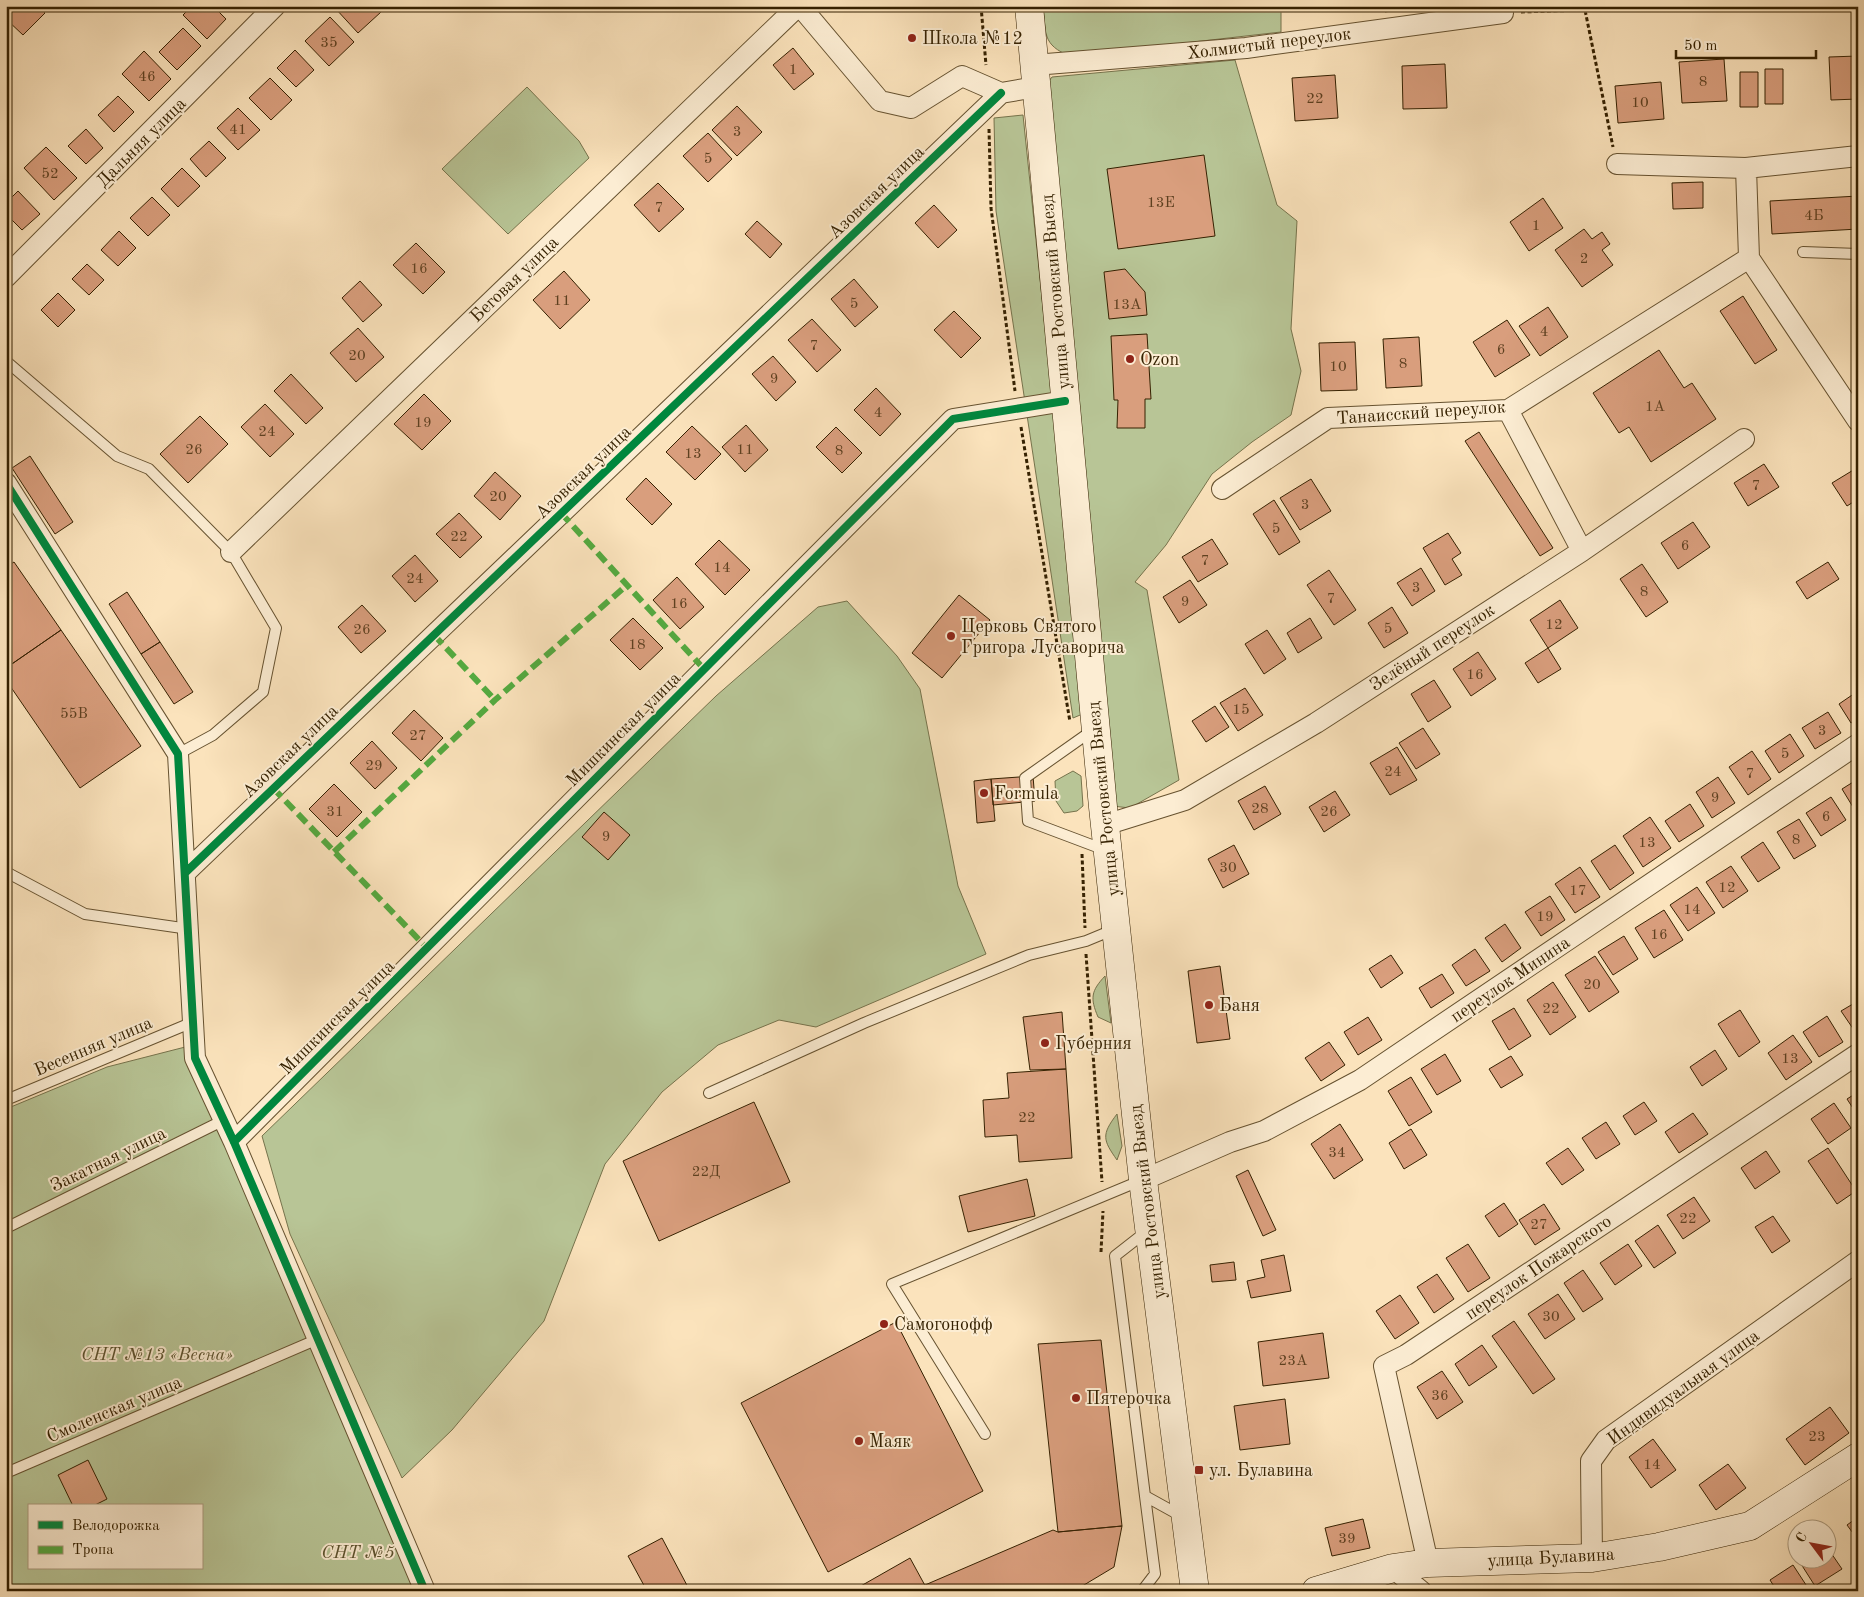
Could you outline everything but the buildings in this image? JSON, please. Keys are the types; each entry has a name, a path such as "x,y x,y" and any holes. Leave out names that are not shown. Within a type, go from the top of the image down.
{"main road":[{"name":"улица Ростовский Выезд","path":"1028,6 1065,402 1086,734 1099,840 1116,928 1143,1180 1195,1591"},
{"name":"улица Булавина","path":"1316,1591 1393,1568 1428,1563 1592,1558 1659,1547 1750,1526 1858,1457"}],"street":[{"name":"Дальняя улица","path":"6,277 275,6"},
{"path":"799,6 880,102 911,108 962,76 993,95"},
{"name":"Беговая улица","path":"231,552 799,6"},
{"name":"Холмистый переулок","path":"993,95 1035,76 1503,13"},
{"name":"Азовская улица","path":"186,872 993,95"},
{"path":"1617,164 1746,168 1858,156"},
{"path":"1746,168 1748,258 1858,421"},
{"name":"Танаисский переулок","path":"1222,488 1328,418 1508,410 1748,258"},
{"name":"Мишкинская улица","path":"234,1142 953,419 1065,402"},
{"path":"1508,410 1582,551"},
{"name":"Зелёный переулок","path":"1099,840 1185,800 1316,723 1582,551 1744,439"},
{"path":"6,483 178,754 195,1058 234,1142 424,1591"},
{"name":"переулок Минина","path":"1143,1180 1230,1142 1264,1131 1360,1080 1858,744"},
{"name":"переулок Пожарского","path":"1428,1563 1384,1366 1406,1355 1858,1054"},
{"name":"Индивидуальная улица","path":"1592,1558 1591,1461 1606,1440 1858,1261"},
{"path":"1393,1568 1421,1591"}],"lane":[{"path":"1803,252 1858,254"},
{"path":"6,360 117,456 150,469 231,552 276,628 263,692 213,735 178,754"},
{"path":"1086,734 1025,778 1028,820 1099,840"},
{"path":"6,872 85,914 189,929"},
{"path":"709,1093 864,1024 1029,955 1086,941 1116,928"},
{"name":"Весенняя улица","path":"6,1100 193,1022"},
{"name":"Закатная улица","path":"6,1228 224,1120"},
{"path":"985,1434 892,1284 1143,1180"},
{"path":"1142,1591 1154,1574 1115,1256 1149,1229"},
{"name":"Смоленская улица","path":"6,1473 318,1339"},
{"path":"1145,1496 1186,1519"}],"path":[{"path":"981,6 993,95 991,208 1018,408 1071,725 1086,734"},
{"path":"1503,13 1585,10 1617,164"},
{"path":"1099,840 1081,857 1103,1197 1102,1255"}],"green space":[{"path":"1043,6 1281,6 1281,32 1070,56 1054,47 1047,37"},
{"path":"1235,60 1277,205 1297,221 1291,329 1301,371 1291,415 1252,442 1212,474 1166,545 1135,582 1147,590 1179,780 1130,808 1112,806 1042,90 1052,77"},
{"path":"527,87 579,141 589,158 508,234 442,169"},
{"path":"1023,115 1085,713 1073,718 996,211 994,118"},
{"path":"847,601 897,656 920,689 958,886 986,954 816,1027 779,1020 718,1045 662,1092 605,1164 544,1321 452,1430 402,1478 290,1234 262,1136 716,696 818,607"},
{"path":"1073,771 1081,776 1083,806 1077,811 1064,813 1056,801 1055,781"},
{"path":"1105,976 1111,1023 1098,1017 1093,1000 1097,986"},
{"name":"СНТ №13 «Весна»","path":"193,1045 420,1591 6,1591 6,1109 107,1067"},
{"path":"1117,1114 1122,1146 1117,1160 1109,1147 1106,1133"}],"marked path":[{"path":"561,513 704,669"},
{"path":"334,852 495,700 627,585"},
{"path":"434,635 495,700"},
{"path":"273,788 427,948"}],"cycle path":[{"path":"186,872 1001,93"},
{"path":"234,1142 953,419 1065,401"},
{"path":"6,483 178,754 195,1058 234,1142 425,1591"}],"place":[{"name":"Школа №12","path":"912,38"},
{"name":"Ozon","path":"1130,359"},
{"name":"Церковь Святого Григора Лусаворича","path":"951,636"},
{"name":"Formula","path":"984,793"},
{"name":"Баня","path":"1209,1005"},
{"name":"Губерния","path":"1045,1043"},
{"name":"Самогонофф","path":"884,1324"},
{"name":"Пятерочка","path":"1076,1398"},
{"name":"Маяк","path":"859,1441"},
{"name":"ул. Булавина","path":"1199,1470"}],"park label":[{"name":"СНТ №5","path":"358,1552"}]}
